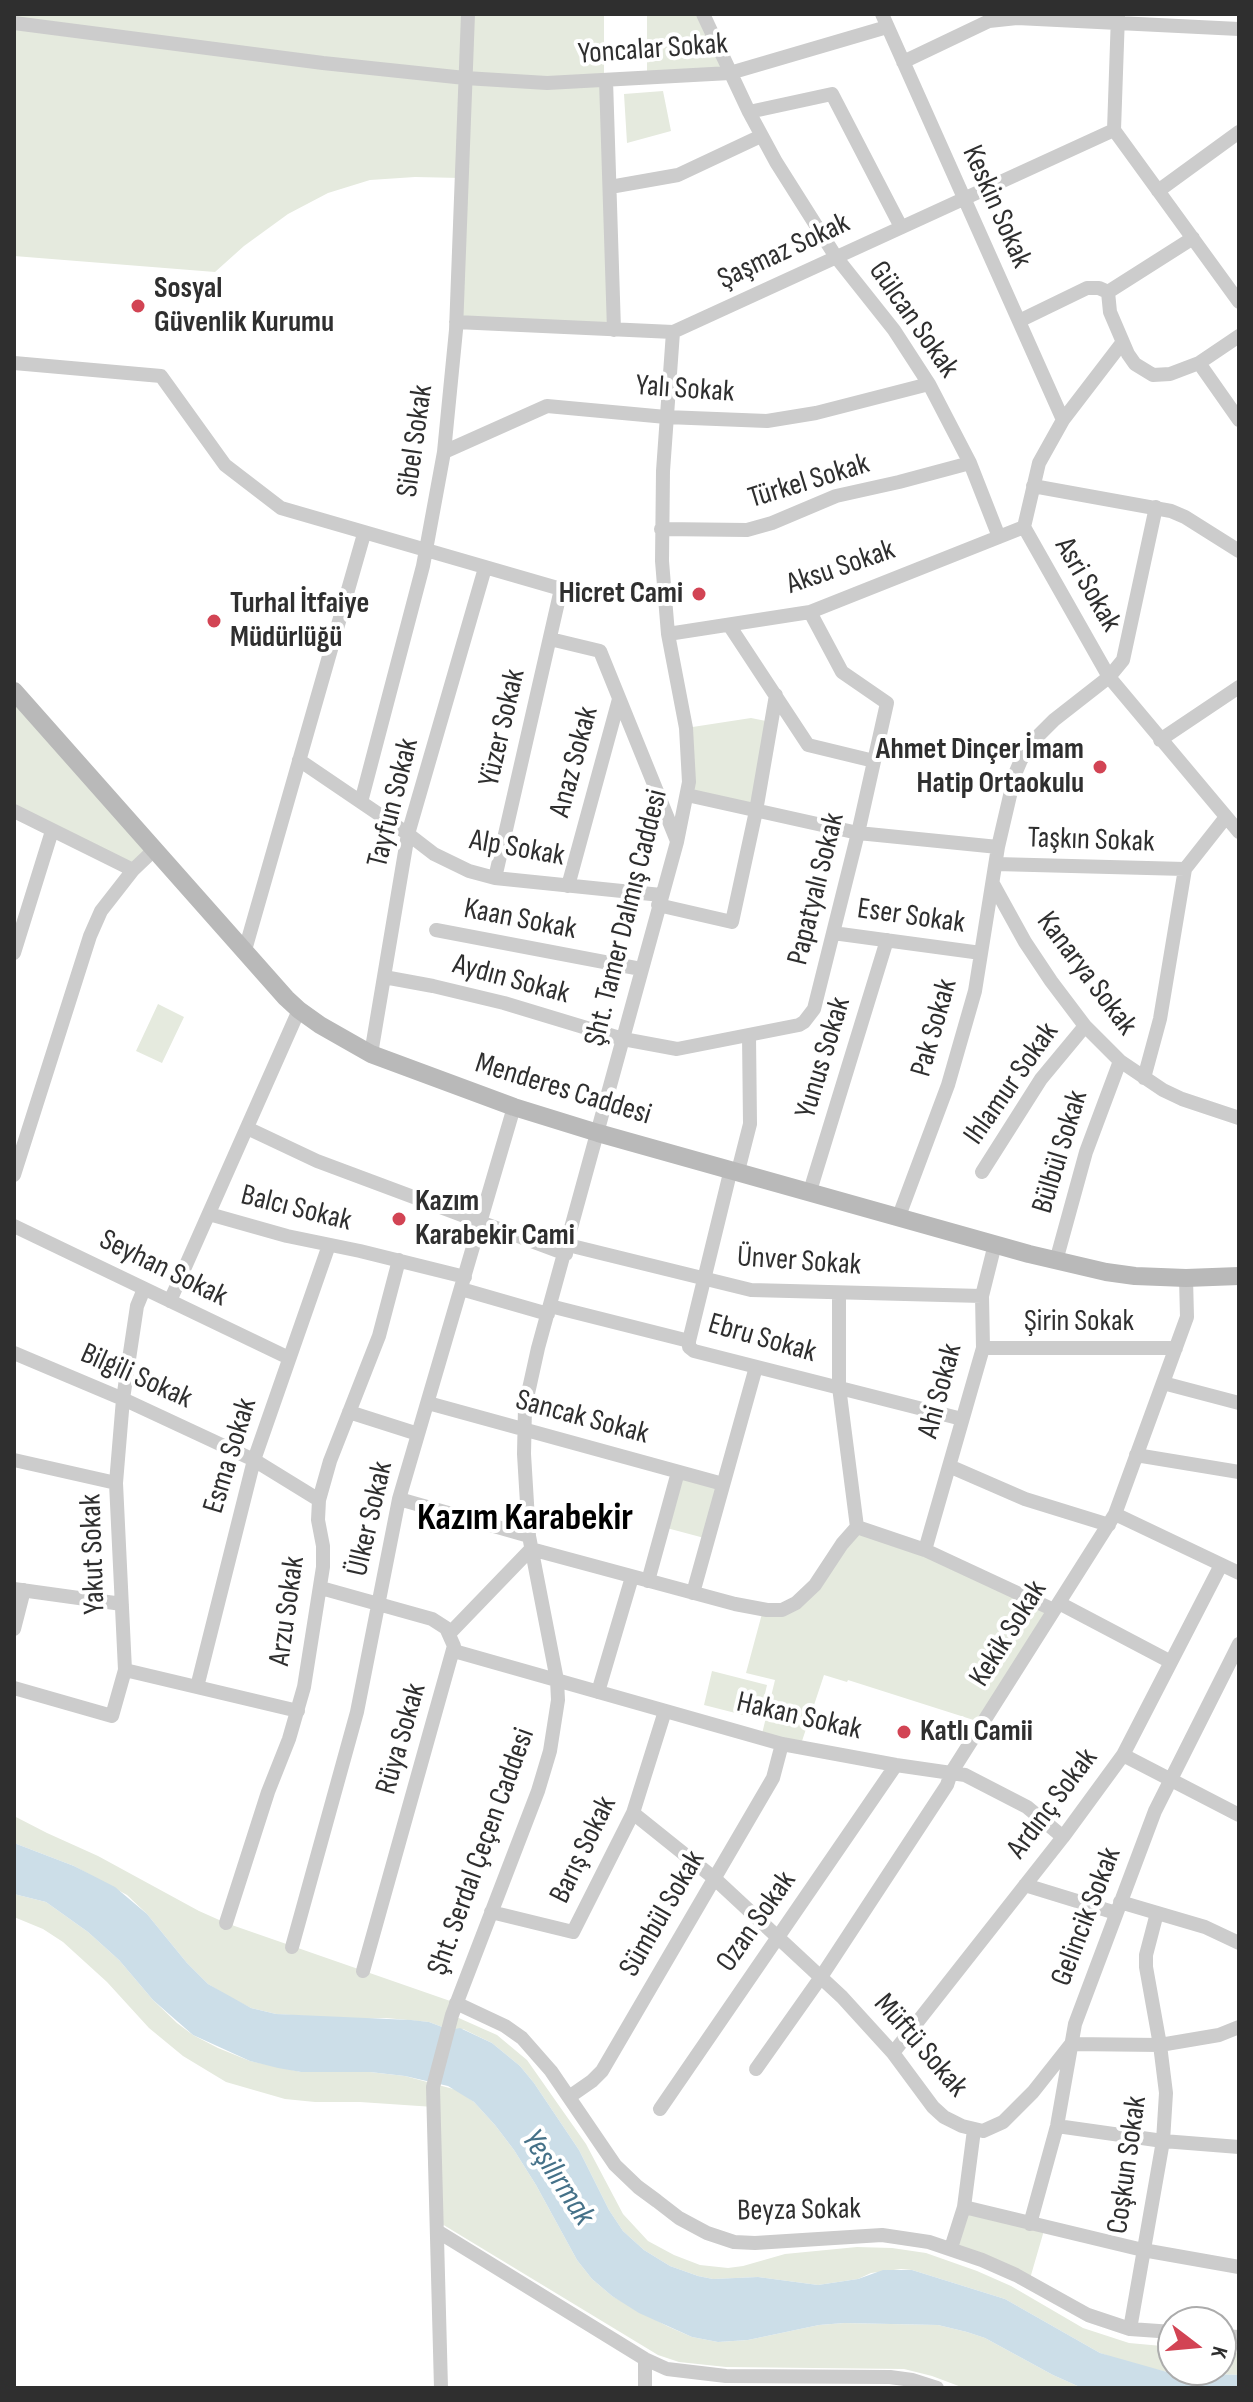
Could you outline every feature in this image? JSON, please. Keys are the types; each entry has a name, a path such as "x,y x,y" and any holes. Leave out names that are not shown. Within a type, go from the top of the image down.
{"street":[{"name":"Sibel Sokak","path":"361,802 426,551 444,452 456,322 468,14"},
{"name":"Gülcan Sokak","path":"703,14 761,136 836,257 894,330 929,384 970,463 999,537"},
{"path":"903,62 988,18 1118,19 1239,29"},
{"path":"1118,19 1114,130 1239,302"},
{"name":"Yoncalar Sokak","path":"14,23 323,63 547,83 730,73 885,20"},
{"name":"Keskin Sokak","path":"885,20 1063,420"},
{"path":"606,80 614,330"},
{"path":"749,112 832,94 901,227"},
{"name":"Şaşmaz Sokak","path":"456,322 673,332 1114,130"},
{"path":"1158,191 1239,132"},
{"path":"610,187 678,175 761,136"},
{"path":"1108,292 1193,238"},
{"path":"1019,321 1087,288 1108,292"},
{"path":"1108,292 1110,312 1122,343 1135,364 1153,375 1170,374 1199,363 1239,336"},
{"name":"Şht. Tamer Dalmış Caddesi","path":"598,1133 687,795 689,764 686,728 668,634 661,529 673,332"},
{"name":"Asri Sokak","path":"1122,343 1063,420 1039,463 1024,527 1109,677 1239,832"},
{"path":"14,363 161,376 225,465 281,508 485,568"},
{"path":"1199,363 1239,420"},
{"name":"Yalı Sokak","path":"444,452 547,406 666,417 767,421 816,413 929,384"},
{"name":"Türkel Sokak","path":"661,529 747,530 836,496 970,463"},
{"path":"1033,486 1156,507 1185,517 1239,550"},
{"path":"1109,677 1123,660 1156,507"},
{"name":"Aksu Sokak","path":"668,634 810,612 1024,527"},
{"path":"245,950 364,534"},
{"name":"Yüzer Sokak","path":"485,568 561,589 495,878"},
{"name":"Tayfun Sokak","path":"371,1054 408,834 485,568"},
{"name":"Papatyalı Sokak","path":"623,1039 677,1049 799,1025 811,1015 858,833 887,703 842,672 810,612"},
{"path":"729,625 808,745 874,761"},
{"path":"550,639 600,651 677,842"},
{"name":"Pak Sokak","path":"899,1216 948,1085 975,991 998,847 1015,774 1029,748 1054,720 1109,677"},
{"path":"1160,740 1239,687"},
{"name":"Menderes Caddesi","path":"14,691 299,1010 371,1054 514,1107 598,1133 1056,1261 1120,1274 1186,1278 1239,1276"},
{"path":"756,811 776,695"},
{"name":"Anaz Sokak","path":"568,886 619,699"},
{"name":"Alp Sokak","path":"299,760 451,864 495,878 660,900 732,922 756,811"},
{"path":"687,795 858,833 998,847"},
{"path":"14,811 133,870"},
{"name":"Taşkın Sokak","path":"1144,1078 1160,1019 1185,869 1226,817"},
{"path":"14,953 52,831"},
{"path":"14,1175 90,936 101,911 133,870 155,849"},
{"name":"Taşkın Sokak","path":"996,864 1185,869"},
{"name":"Kanarya Sokak","path":"993,884 1051,981 1085,1026 1120,1061 1182,1099 1239,1118"},
{"name":"Kaan Sokak","path":"436,930 641,969"},
{"name":"Eser Sokak","path":"833,933 981,953"},
{"name":"Yunus Sokak","path":"810,1191 887,940"},
{"name":"Aydın Sokak","path":"384,977 504,1003 623,1039"},
{"path":"170,1301 299,1010"},
{"name":"Ihlamur Sokak","path":"982,1172 1041,1079 1085,1026"},
{"path":"689,1341 704,1278 750,1124 749,1035"},
{"name":"Bülbül Sokak","path":"1056,1261 1086,1152 1120,1061"},
{"name":"Ülker Sokak","path":"292,1947 357,1712 399,1499 514,1107"},
{"name":"Ünver Sokak","path":"247,1128 317,1161 480,1223 567,1249 751,1290 982,1296"},
{"name":"Şht. Serdal Çeçen Caddesi","path":"437,2231 433,2087 456,2003 538,1791 550,1751 557,1710 557,1680 530,1542 523,1429 531,1381 598,1133"},
{"name":"Balcı Sokak","path":"209,1214 287,1236 399,1260 463,1283"},
{"name":"Seyhan Sokak","path":"14,1226 289,1358"},
{"name":"Ahi Sokak","path":"925,1550 983,1348 982,1296 995,1244"},
{"name":"Esma Sokak","path":"197,1687 254,1460 329,1245"},
{"name":"Arzu Sokak","path":"226,1923 298,1711 321,1588 323,1556 318,1520 319,1500 379,1336 399,1260"},
{"name":"Kekik Sokak","path":"756,2069 821,1977 947,1785 951,1773 1112,1519 1187,1317 1186,1278"},
{"name":"Ebru Sokak","path":"463,1283 549,1310 689,1341 689,1347 694,1351 962,1419"},
{"name":"Yakut Sokak","path":"14,1688 112,1716 125,1670 116,1483 123,1399 137,1306 144,1289"},
{"path":"399,1499 632,1577 756,1609 774,1611 789,1608 815,1585 857,1527 839,1387 839,1293"},
{"name":"Şirin Sokak","path":"983,1348 1176,1348"},
{"name":"Bilgili Sokak","path":"14,1353 254,1460 319,1500"},
{"path":"693,1593 756,1367"},
{"path":"1163,1383 1239,1403"},
{"name":"Sancak Sokak","path":"428,1403 723,1484"},
{"path":"349,1412 418,1434"},
{"path":"1136,1455 1239,1472"},
{"path":"14,1460 116,1483"},
{"path":"949,1466 1025,1499 1112,1519 1239,1573"},
{"path":"648,1581 678,1472"},
{"path":"857,1527 925,1550 1057,1607 1171,1662"},
{"path":"321,1588 432,1619 450,1633 530,1542"},
{"name":"Ardınç Sokak","path":"893,2053 1063,1837 1123,1755 1221,1565"},
{"path":"598,1692 632,1577"},
{"path":"14,1629 19,1589 122,1604"},
{"name":"Rüya Sokak","path":"363,1971 454,1651 450,1633"},
{"name":"Gelincik Sokak","path":"1030,2224 1057,2126 1075,2024 1155,1811 1239,1644"},
{"name":"Hakan Sokak","path":"454,1651 782,1744 965,1775 1027,1807 1063,1837"},
{"path":"125,1670 298,1711"},
{"name":"Barış Sokak","path":"491,1912 573,1932 633,1813 665,1711"},
{"name":"Sümbül Sokak","path":"569,2097 602,2071 773,1778 782,1744"},
{"path":"1123,1755 1236,1813 1239,1797"},
{"name":"Ozan Sokak","path":"660,2109 896,1765"},
{"name":"Müftü Sokak","path":"633,1813 714,1878 842,1997 893,2053 933,2107 951,2121 974,2130 989,2130 1003,2122 1033,2092 1071,2044"},
{"path":"1025,1885 1118,1908 1157,1913 1205,1927 1239,1943"},
{"name":"Coşkun Sokak","path":"1130,2329 1163,2141 1166,2093 1146,1967 1157,1913"},
{"name":"Beyza Sokak","path":"456,2003 505,2026 522,2038 537,2053 615,2165 679,2218 707,2233 734,2242 755,2243 858,2236 893,2236 929,2242 1016,2275 1088,2315 1130,2329 1157,2331"},
{"path":"1071,2044 1160,2045 1219,2035 1239,2027"},
{"path":"1057,2126 1163,2141 1239,2147"},
{"path":"951,2248 964,2207 974,2130"},
{"path":"964,2207 1143,2250 1239,2263"},
{"path":"437,2231 645,2359 677,2371 726,2382 809,2383 890,2377 931,2387"},
{"path":"437,2231 441,2388"},
{"path":"645,2359 645,2388"}],"shaded area":[{"path":"14,14 604,14 614,330 456,322 461,178 370,180 328,193 288,214 215,272 14,256"},
{"path":"647,14 703,14 730,73 647,78"},
{"path":"663,91 671,131 627,143 624,94"},
{"path":"14,691 155,849 133,870 14,811"},
{"path":"751,718 771,722 756,811 687,795 686,728"},
{"path":"158,1004 184,1017 162,1063 136,1051"},
{"path":"678,1472 723,1484 708,1539 663,1527"},
{"path":"857,1527 1054,1610 983,1723 824,1675 800,1747 761,1738 775,1680 746,1673 763,1610 789,1608"},
{"path":"712,1671 767,1685 759,1719 704,1705"},
{"path":"14,1816 226,1923 456,2003 452,2015 497,2035 527,2060 586,2144 623,2214 648,2241 674,2255 700,2265 728,2268 785,2254 857,2247 926,2253 1011,2286 1083,2328 1129,2343 1157,2346 1157,2370 1100,2353 1005,2299 912,2270 871,2273 858,2279 818,2285 758,2277 713,2279 670,2266 644,2250 623,2231 579,2150 534,2083 520,2066 492,2043 463,2029 450,2030 429,2022 276,2014 251,2008 208,1984 127,1895 74,1866 14,1843"},
{"path":"14,1894 46,1902 88,1932 119,1960 177,2023 218,2048 250,2061 301,2072 370,2072 405,2076 457,2090 474,2102 514,2150 577,2260 592,2279 612,2296 667,2326 692,2337 718,2342 748,2340 844,2323 938,2325 985,2338 1082,2388 964,2388 904,2369 726,2367 679,2362 658,2355 437,2221 434,2107 285,2099 226,2082 183,2056 149,2028 107,1982 63,1942 43,1929 14,1917"},
{"path":"964,2207 1045,2227 1029,2282 951,2248"},
{"path":"1237,2353 1239,2353 1237,2375"}],"water":[{"name":"Yeşilırmak","path":"14,1843 74,1866 115,1887 147,1914 208,1984 251,2008 276,2014 429,2022 450,2030 460,2028 492,2043 520,2066 534,2083 579,2150 623,2231 644,2250 670,2266 713,2279 758,2277 818,2285 858,2279 883,2270 912,2270 1005,2299 1100,2353 1157,2369 1157,2386 1237,2386 1237,2375 1239,2388 1082,2388 985,2338 938,2325 844,2323 748,2340 718,2342 692,2337 639,2313 592,2279 577,2260 514,2150 474,2102 448,2086 405,2076 370,2072 301,2072 250,2061 193,2035 153,2000 119,1960 88,1932 46,1902 14,1894"}],"place":[{"name":"Sosyal Güvenlik Kurumu","path":"138,306"},
{"name":"Hicret Cami","path":"699,594"},
{"name":"Turhal İtfaiye Müdürlüğü","path":"214,621"},
{"name":"Ahmet Dinçer İmam Hatip Ortaokulu","path":"1100,767"},
{"name":"Kazım Karabekir Cami","path":"399,1219"},
{"name":"Katlı Camii","path":"904,1732"}],"district":[{"name":"Kazım Karabekir","path":"525,1519"}]}
